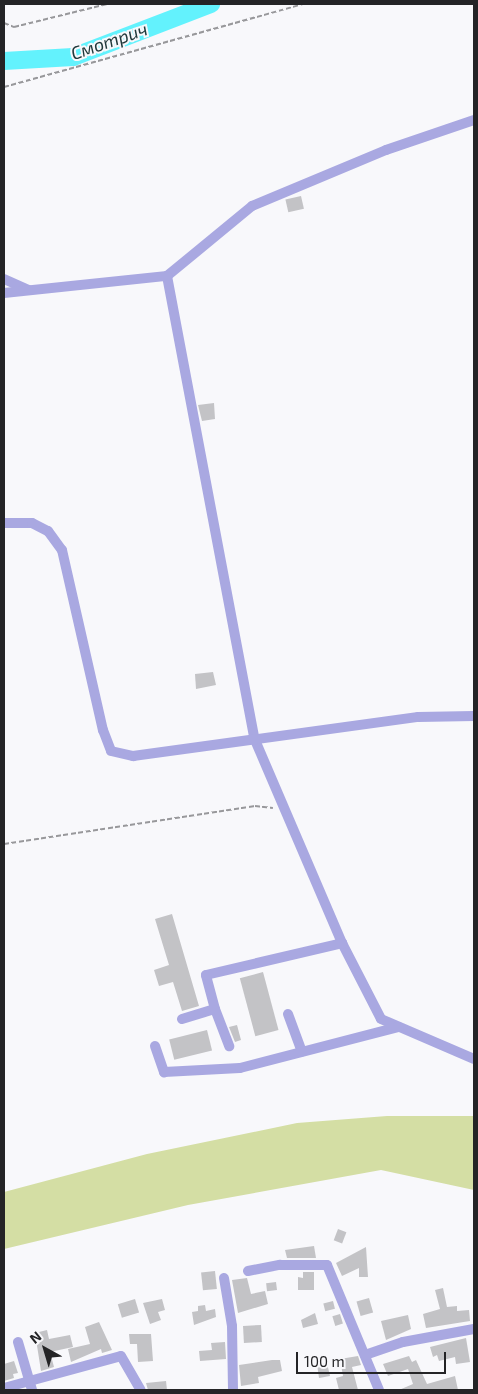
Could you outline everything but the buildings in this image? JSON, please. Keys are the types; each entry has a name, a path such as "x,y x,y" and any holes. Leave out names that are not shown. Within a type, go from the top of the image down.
{"street":[{"path":"4,293 167,276 252,206 386,150 474,120"},
{"path":"167,276 255,740 284,813 342,943 381,1019 474,1059"},
{"path":"4,279 30,291"},
{"path":"4,523 32,523 48,531 62,550 102,730 111,751 133,756 418,717 474,716"},
{"path":"228,1046 206,975 342,943"},
{"path":"182,1018 215,1009"},
{"path":"288,1014 302,1052"},
{"path":"155,1046 164,1072 240,1068 399,1027"},
{"path":"248,1271 280,1265 327,1265 379,1390"},
{"path":"224,1278 232,1326 233,1390"},
{"path":"365,1354 403,1342 474,1329"},
{"path":"18,1342 30,1386"},
{"path":"4,1388 30,1386 117,1356 124,1357 140,1390"}],"path":[{"path":"4,23 14,27 106,4"},
{"path":"4,87 303,4"},
{"path":"4,844 255,806 266,806 284,813"}],"green space":[{"path":"387,1116 474,1116 474,1190 381,1170 188,1205 4,1249 4,1192 147,1154 297,1123"}],"waterway":[{"name":"Смотрич","path":"4,61 73,57 211,4"}]}
